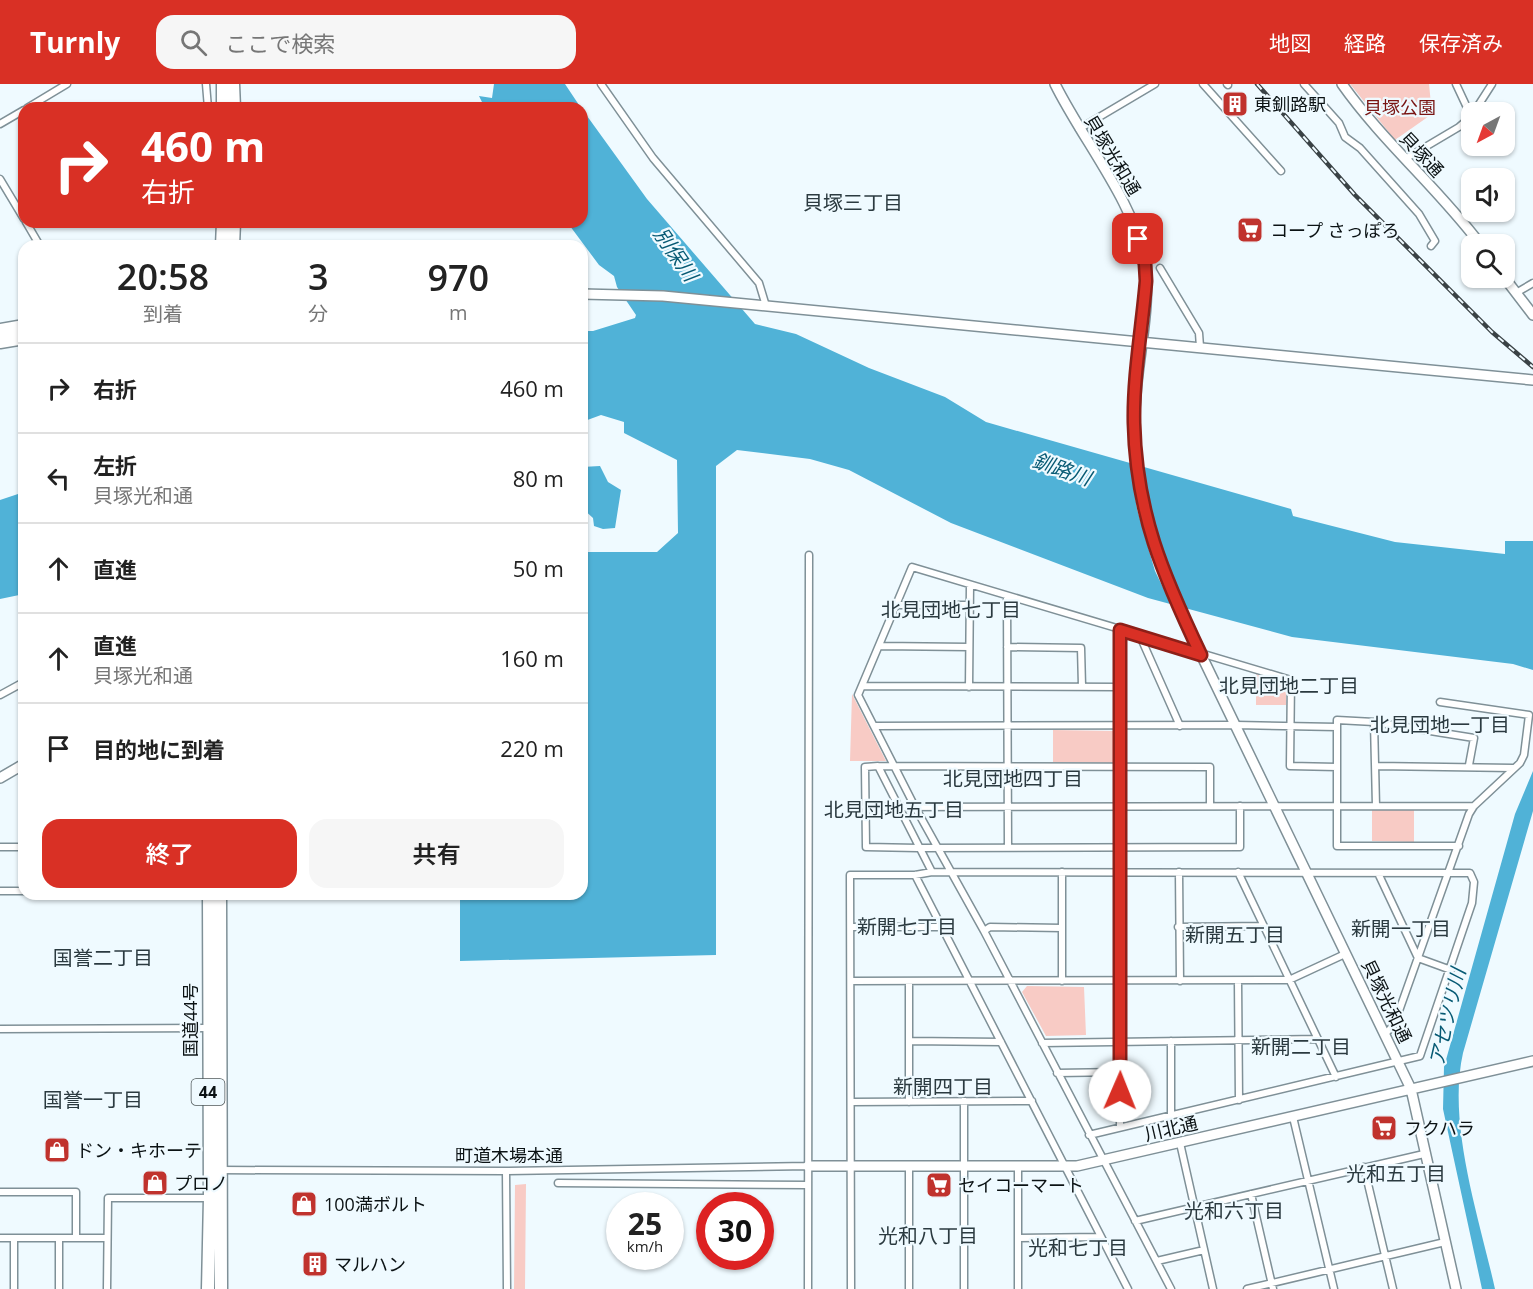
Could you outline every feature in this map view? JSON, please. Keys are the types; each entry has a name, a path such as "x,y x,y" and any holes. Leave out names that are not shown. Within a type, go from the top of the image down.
{"highway":[{"path":"222,84 223,102"},
{"path":"233,84 234,102"},
{"path":"0,330 18,327"},
{"path":"0,342 18,339"},
{"name":"国道44号","path":"209,900 215,1170 221,1289"},
{"name":"国道44号","path":"213,1028 220,900"},
{"name":"国道44号","path":"208,1289 210,1198 215,1170"}],"street":[{"path":"37,102 67,84"},
{"path":"206,84 208,102"},
{"path":"601,84 653,158 759,283 766,306"},
{"name":"貝塚光和通","path":"1055,84 1078,129 1126,209 1142,250 1146,281 1134,422 1136,459 1146,523 1181,613 1411,1089 1456,1289"},
{"path":"1078,129 1155,84"},
{"path":"1203,84 1281,171"},
{"path":"1304,84 1339,123 1342,134 1360,148 1419,214 1436,241 1431,246"},
{"name":"貝塚通","path":"1342,84 1367,119 1452,209 1472,234"},
{"path":"1456,84 1465,102"},
{"path":"1481,84 1485,93"},
{"path":"1480,102 1492,84"},
{"path":"0,124 18,113"},
{"path":"1405,159 1461,125"},
{"path":"0,179 18,209"},
{"path":"1160,268 1198,333 1200,347"},
{"path":"1516,293 1533,283"},
{"path":"1512,288 1533,315"},
{"path":"588,294 613,293 766,306 1533,380"},
{"path":"808,1289 809,555"},
{"path":"1171,1289 984,931 936,847 858,695 912,567 1291,681 1290,766 1337,766"},
{"path":"969,687 970,585"},
{"path":"1007,597 1008,847"},
{"path":"896,605 969,605"},
{"path":"1120,630 1120,1127"},
{"path":"1140,636 1180,726"},
{"path":"880,646 969,647"},
{"path":"1007,647 1082,648 1082,686"},
{"path":"0,695 18,684"},
{"path":"862,686 1120,687"},
{"path":"1384,1035 1394,1025 1474,806 1524,755 1528,716 1440,702"},
{"path":"1459,846 1337,846 1337,720 1374,722 1474,738 1469,765"},
{"path":"1374,722 1376,806"},
{"path":"874,726 1236,724 1337,727"},
{"path":"1210,806 1210,766 894,765 865,767 866,847 1240,847 1240,806"},
{"path":"1376,765 1469,765 1513,768"},
{"path":"878,766 932,872"},
{"path":"0,778 18,768"},
{"path":"866,807 1474,806"},
{"path":"0,847 18,847"},
{"path":"851,1289 850,875 915,875 932,872 1470,873 1474,882 1473,903 1420,1056 1089,1135"},
{"path":"1062,872 1062,981"},
{"path":"1179,872 1180,981"},
{"path":"1238,872 1336,1077"},
{"path":"1378,873 1419,958 1451,970"},
{"path":"915,875 1128,1289"},
{"path":"0,891 18,891"},
{"path":"1178,927 1264,926"},
{"path":"851,927 941,927"},
{"path":"984,931 990,927 1062,928"},
{"path":"851,981 1289,980 1346,954"},
{"path":"1238,981 1239,1100"},
{"path":"909,982 909,1102"},
{"path":"0,1029 213,1028"},
{"path":"1042,1043 1318,1039"},
{"path":"909,1041 1001,1042"},
{"path":"1171,1115 1172,1041"},
{"name":"川北通","path":"808,1166 1065,1166 1104,1160 1533,1061"},
{"path":"1057,1073 1121,1072"},
{"path":"964,1101 964,1289"},
{"path":"851,1102 1032,1101"},
{"path":"1293,1117 1334,1289"},
{"path":"1179,1143 1213,1289"},
{"path":"1135,1221 1424,1154"},
{"name":"町道木場本通","path":"215,1170 506,1171 808,1166"},
{"path":"909,1166 909,1289"},
{"path":"1018,1167 1018,1289"},
{"path":"1364,1167 1393,1289"},
{"path":"506,1171 507,1289"},
{"path":"558,1183 808,1185"},
{"path":"0,1192 76,1192 76,1238"},
{"path":"1251,1194 1273,1286"},
{"path":"107,1289 108,1198 210,1198"},
{"path":"1018,1238 1101,1237"},
{"path":"0,1238 106,1238"},
{"path":"14,1238 14,1289"},
{"path":"59,1238 59,1289"},
{"path":"1247,1289 1273,1286 1445,1242"},
{"path":"1157,1262 1204,1250"}],"green space":[{"name":"貝塚公園","path":"1350,84 1429,84 1432,114 1395,140"},
{"path":"1256,674 1286,683 1286,705 1256,705"},
{"path":"852,694 886,761 850,761"},
{"path":"1053,730 1116,731 1116,763 1053,762"},
{"path":"1372,810 1414,810 1414,842 1372,841"},
{"path":"1027,986 1084,987 1086,1035 1046,1036 1022,992"},
{"path":"526,1184 525,1289 514,1289 515,1185"}],"water":[{"path":"494,84 565,84 577,102 482,102 479,96 492,98"},
{"path":"588,117 647,199 755,324 796,334 869,368 945,397 986,422 1291,509 1293,516 1395,542 1505,554 1505,541 1533,541 1533,670 1513,664 1292,637 1148,598 951,523 849,470 810,459 737,450 716,466 716,955 460,961 460,900 588,900 588,552 657,552 678,533 677,460 624,433 624,422 601,415 588,420 588,331 635,318 636,315 617,287 614,276 599,265 588,250 588,240 580,240 571,228 588,228"},
{"path":"600,466 608,482 621,490 615,528 603,529 594,526 593,518 588,513 588,467"},
{"path":"18,494 18,595 0,599 0,500"},
{"path":"1533,771 1533,811 1463,1053 1459,1081 1459,1110 1467,1171 1495,1289 1482,1289 1443,1109 1444,1067 1515,814"}],"pier":[{"path":"1130,460 1143,464 1146,492 1157,538 1187,612 1173,608 1155,571 1137,509"}],"railway":[{"path":"1257,84 1355,195 1492,332 1533,367"}],"place":[{"name":"東釧路駅","path":"1235,104"},
{"name":"コープ さっぽろ","path":"1250,230"},
{"name":"フクハラ","path":"1384,1128"},
{"name":"ドン・キホーテ","path":"57,1150"},
{"name":"プロノ","path":"155,1183"},
{"name":"セイコーマート","path":"939,1185"},
{"name":"100満ボルト","path":"304,1204"},
{"name":"マルハン","path":"315,1264"}],"district":[{"name":"貝塚三丁目","path":"853,202"},
{"name":"北見団地七丁目","path":"951,609"},
{"name":"北見団地二丁目","path":"1289,685"},
{"name":"北見団地一丁目","path":"1440,724"},
{"name":"北見団地四丁目","path":"1013,778"},
{"name":"北見団地五丁目","path":"894,809"},
{"name":"新開七丁目","path":"907,926"},
{"name":"新開一丁目","path":"1401,928"},
{"name":"新開五丁目","path":"1235,934"},
{"name":"国誉二丁目","path":"103,957"},
{"name":"新開二丁目","path":"1301,1046"},
{"name":"新開四丁目","path":"943,1086"},
{"name":"国誉一丁目","path":"93,1099"},
{"name":"光和五丁目","path":"1396,1173"},
{"name":"光和六丁目","path":"1234,1210"},
{"name":"光和八丁目","path":"928,1235"},
{"name":"光和七丁目","path":"1078,1247"}],"route":[{"path":"1120,1091 1120,630 1201,655 1158,560 1146,523 1140,491 1134,422 1146,281 1145,264 1138,239"}],"water label":[{"name":"別保川","path":"676,254"},
{"name":"釧路川","path":"1062,469"},
{"name":"アセツリ川","path":"1447,1017"}]}
